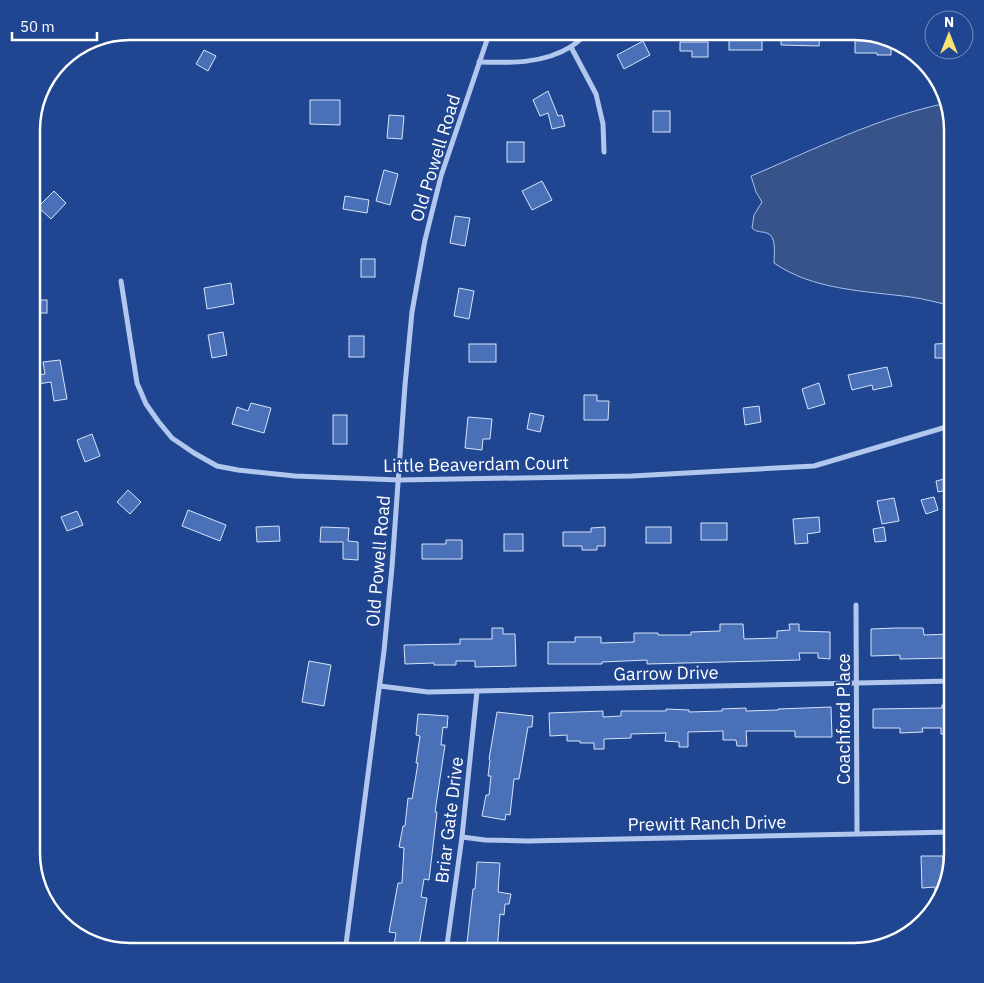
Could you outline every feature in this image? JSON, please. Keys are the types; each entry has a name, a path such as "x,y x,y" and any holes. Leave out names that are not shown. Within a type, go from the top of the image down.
{"street":[{"name":"Old Powell Road","path":"346,943 380,686 391,577 408,349 419,272 440,176 487,40"},
{"path":"479,62 527,62 546,58 571,47 579,40"},
{"path":"571,47 596,94 603,124 604,152"},
{"name":"Little Beaverdam Court","path":"121,281 137,383 146,404 172,438 217,466 253,472 399,480 632,476 814,466 944,428"},
{"name":"Coachford Place","path":"856,605 857,833"},
{"name":"Garrow Drive","path":"380,686 428,692 944,681"},
{"name":"Briar Gate Drive","path":"447,943 462,837 477,691"},
{"name":"Prewitt Ranch Drive","path":"462,837 485,840 528,841 944,832"}],"water":[{"path":"940,105 943,119 944,304 822,284 789,272 774,263 774,242 772,238 767,233 752,228 754,215 762,202 756,192 751,176 872,125"}],"building":[{"path":"729,40 762,40 762,50 729,50"},
{"path":"781,40 819,40 819,46 781,45"},
{"path":"855,40 877,43 891,48 891,55 855,53"},
{"path":"643,41 650,55 624,69 617,55"},
{"path":"680,42 708,42 708,57 692,57 692,51 680,51"},
{"path":"204,50 216,56 208,71 196,64"},
{"path":"548,91 558,116 562,115 565,126 552,129 548,113 540,116 533,100"},
{"path":"310,100 340,100 340,125 310,124"},
{"path":"653,111 670,111 670,132 653,132"},
{"path":"389,115 404,116 402,139 387,138"},
{"path":"507,142 524,142 524,162 507,162"},
{"path":"384,170 398,174 390,205 376,201"},
{"path":"542,181 552,200 532,210 522,191"},
{"path":"54,191 66,203 51,219 40,209 40,205"},
{"path":"345,196 369,200 367,213 343,209"},
{"path":"455,216 470,218 465,246 450,243"},
{"path":"361,259 375,259 375,277 361,277"},
{"path":"231,283 234,304 207,309 204,288"},
{"path":"459,288 474,291 469,319 454,316"},
{"path":"40,300 47,300 47,313 40,313"},
{"path":"223,332 227,355 212,358 208,335"},
{"path":"349,336 364,336 364,357 349,357"},
{"path":"469,344 496,344 496,362 469,362"},
{"path":"935,344 944,344 944,358 935,358"},
{"path":"60,360 67,399 54,401 51,382 40,384 40,375 45,374 43,362"},
{"path":"887,367 892,386 873,390 872,385 852,390 848,375"},
{"path":"819,383 825,404 808,409 802,389"},
{"path":"584,395 597,395 597,401 609,401 608,420 584,420"},
{"path":"251,403 271,408 264,433 232,424 237,407 248,411"},
{"path":"759,406 761,422 745,425 743,408"},
{"path":"530,413 544,416 540,432 527,429"},
{"path":"333,415 347,415 347,444 333,444"},
{"path":"468,417 492,419 490,439 483,439 482,450 465,448"},
{"path":"92,434 100,456 85,462 77,440"},
{"path":"944,479 944,491 938,492 936,481"},
{"path":"128,490 141,502 130,514 117,502"},
{"path":"934,497 938,510 926,514 921,500"},
{"path":"894,498 899,521 882,524 877,501"},
{"path":"188,510 226,525 220,541 182,526"},
{"path":"77,511 83,525 67,531 61,517"},
{"path":"819,517 820,532 807,534 808,543 795,544 793,519"},
{"path":"701,523 727,523 727,540 701,540"},
{"path":"279,526 280,541 257,542 256,527"},
{"path":"321,527 349,528 348,541 358,542 358,560 343,559 343,542 320,542"},
{"path":"605,527 605,546 597,546 597,550 582,550 582,546 563,546 563,532 591,532 591,528"},
{"path":"646,527 671,527 671,543 646,543"},
{"path":"884,527 886,541 875,542 873,529"},
{"path":"504,534 523,534 523,551 504,551"},
{"path":"446,540 462,540 462,559 422,559 422,544 446,544"},
{"path":"720,624 743,624 744,639 777,638 777,631 790,630 789,624 799,624 799,631 830,632 830,659 818,658 818,653 799,653 800,660 647,664 647,660 602,662 602,664 548,664 548,642 575,642 575,637 601,637 601,643 634,642 634,633 691,635 691,632 720,631"},
{"path":"492,628 503,628 503,634 515,634 516,666 475,667 475,661 456,661 456,665 434,665 434,663 405,664 404,645 460,644 460,639 492,639"},
{"path":"923,628 924,635 944,634 944,658 900,659 900,655 871,656 871,629"},
{"path":"309,661 331,665 324,706 302,702"},
{"path":"942,705 944,705 944,734 941,734 941,728 922,728 923,732 900,733 900,728 873,728 873,709 942,708"},
{"path":"831,707 832,737 795,737 795,731 746,731 747,746 737,746 736,740 723,740 723,731 688,732 688,747 679,747 679,742 665,741 666,733 631,734 631,738 604,739 604,749 594,749 594,743 567,741 567,735 550,736 549,713 603,711 603,717 621,716 621,711 666,711 666,709 689,710 689,712 746,708 746,711"},
{"path":"497,712 533,716 532,727 528,727 519,779 514,779 510,815 506,814 505,820 482,816 486,795 489,795 491,776 488,776 489,759"},
{"path":"418,714 448,716 447,728 443,727 441,745 445,745 435,812 437,812 429,880 424,879 421,897 427,898 420,943 394,943 396,933 389,932 398,883 402,883 404,848 399,847 403,826 405,826 408,798 412,799 418,763 416,763 420,736 416,735"},
{"path":"921,856 943,856 942,870 935,893 935,887 922,888"},
{"path":"477,862 500,863 498,892 511,894 509,904 505,904 504,915 500,914 498,943 467,943 473,889 475,889"}]}
